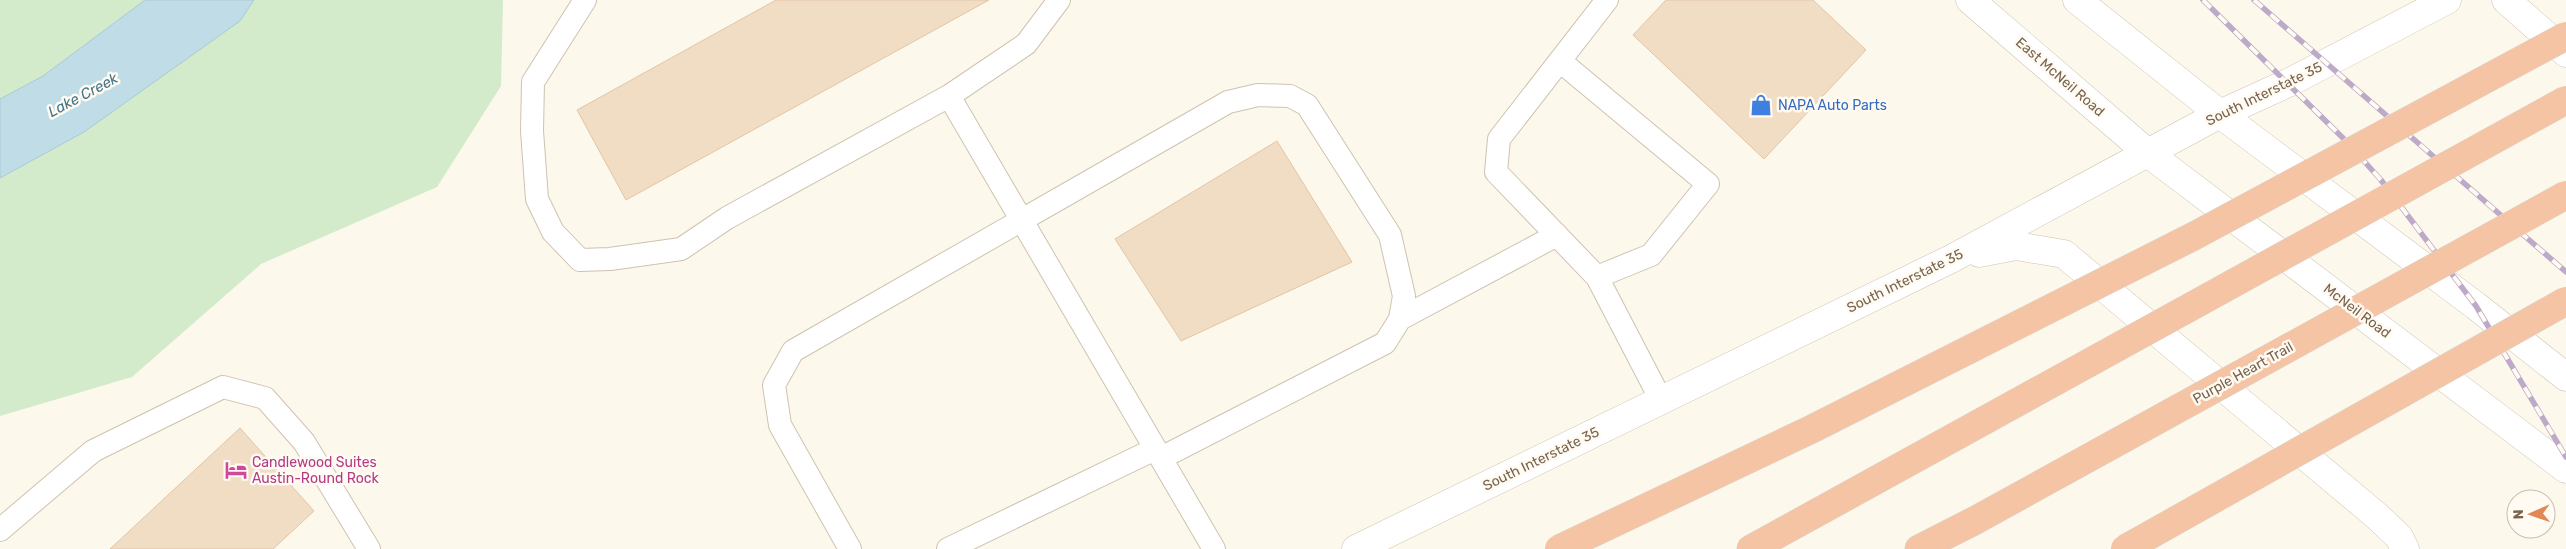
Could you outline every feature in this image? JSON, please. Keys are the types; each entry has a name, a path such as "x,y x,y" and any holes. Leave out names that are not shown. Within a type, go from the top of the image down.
{"highway":[{"path":"1559,549 1812,429 2194,236 2566,36"},
{"path":"1751,549 2566,100"},
{"name":"Purple Heart Trail","path":"1919,549 1974,521 2566,195"},
{"path":"2125,549 2566,301"}],"main road":[{"name":"East McNeil Road","path":"1970,0 2149,154"},
{"path":"2077,0 2220,114 2476,306 2566,377"},
{"name":"South Interstate 35","path":"1356,549 1951,259 2149,154 2220,114 2288,83 2447,0"},
{"path":"2506,0 2566,53"},
{"name":"McNeil Road","path":"2149,154 2566,469"},
{"path":"1951,259 2016,246 2064,254 2378,516 2399,537 2406,549"}],"lane":[{"path":"585,0 533,82 532,131 537,199 553,232 580,260 610,259 681,250 728,218 949,96 1026,44 1059,0"},
{"path":"1607,0 1499,139 1496,172 1598,277 1661,400"},
{"path":"1560,60 1708,184 1651,255 1598,277"},
{"path":"850,549 780,425 774,385 793,351 1228,102 1258,95 1290,96 1307,105 1390,235 1404,296 1400,319 1385,343 1158,454 948,549"},
{"path":"949,96 1214,549"},
{"path":"1400,319 1557,235"},
{"path":"0,530 93,451 223,387 266,398 304,442 366,548"}],"green space":[{"path":"0,0 145,0 43,76 0,99"},
{"path":"254,0 503,0 501,86 437,187 261,264 132,377 0,416 0,178 84,132 240,21"}],"water":[{"name":"Lake Creek","path":"145,0 254,0 240,21 84,132 0,178 0,99 43,76"}],"building":[{"path":"776,0 989,0 626,200 577,110"},
{"name":"NAPA Auto Parts","path":"1666,0 1813,0 1866,50 1764,159 1633,35"},
{"path":"1277,141 1352,262 1181,341 1115,239"},
{"name":"Candlewood Suites Austin-Round Rock","path":"240,428 314,511 273,549 110,549"}],"railway":[{"path":"2203,0 2345,140 2381,180 2476,306 2566,457"},
{"path":"2254,0 2566,272"}],"place":[{"name":"NAPA Auto Parts","path":"1761,105"},
{"name":"Candlewood Suites Austin-Round Rock","path":"236,470"}]}
